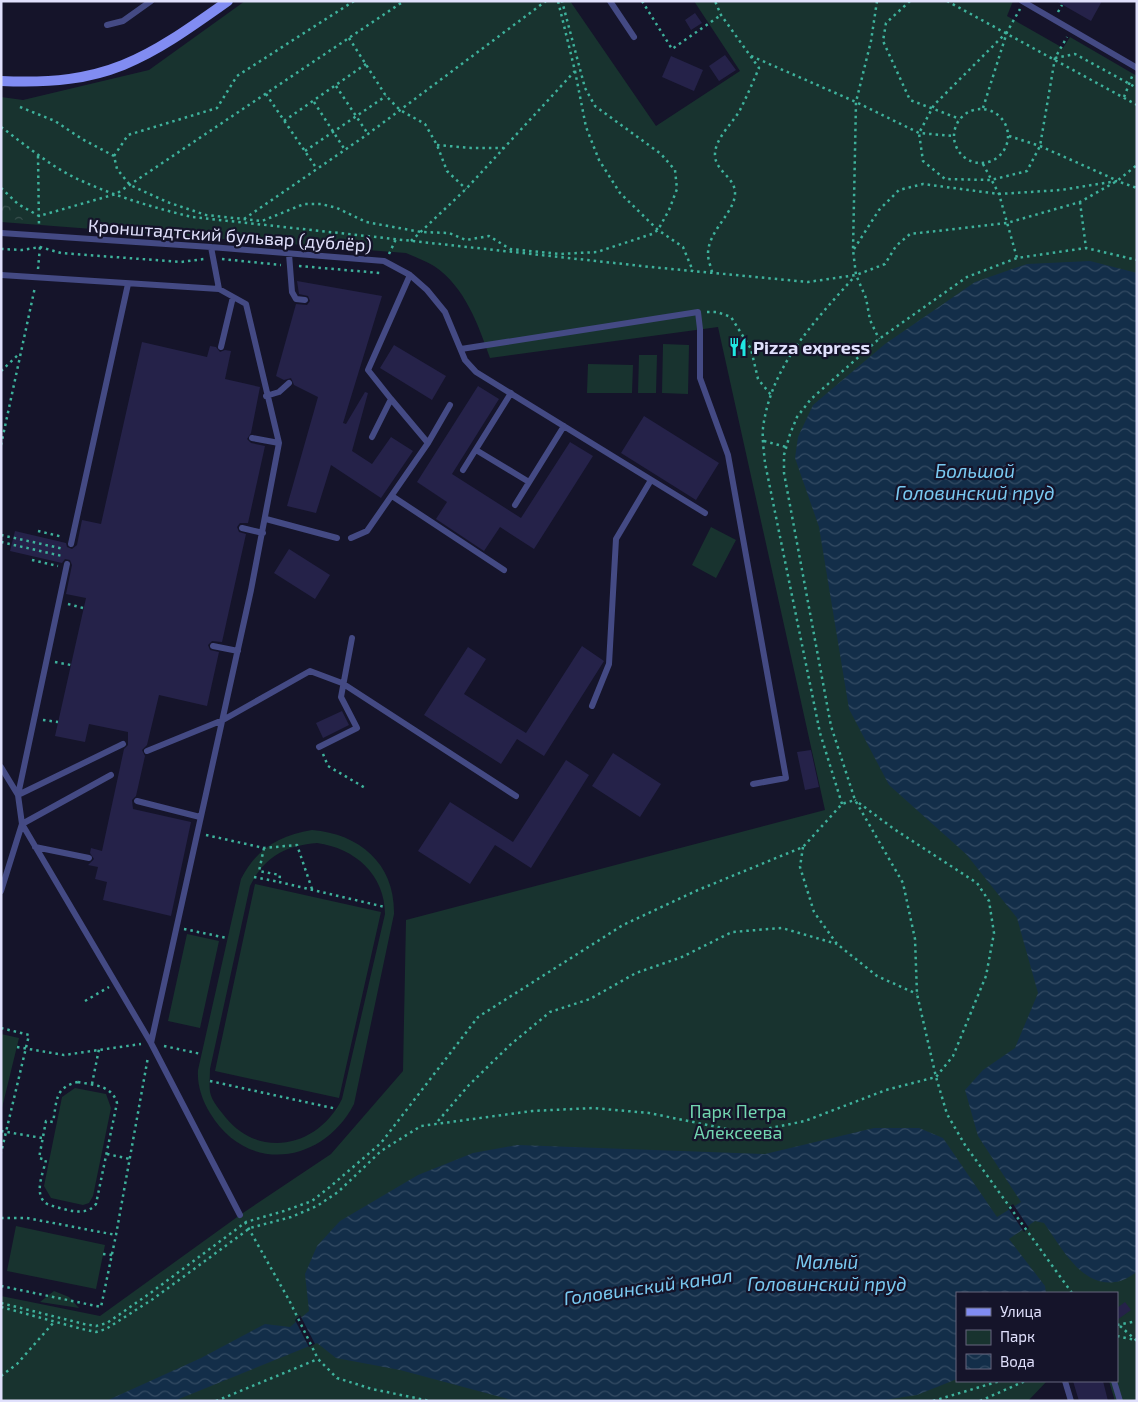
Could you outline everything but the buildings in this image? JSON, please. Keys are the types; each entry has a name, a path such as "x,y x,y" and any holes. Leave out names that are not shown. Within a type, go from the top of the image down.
{"main road":[{"path":"1,81 67,81 96,76 130,64 166,44 228,1"}],"lane":[{"path":"107,25 122,21 151,1"},
{"path":"610,1 634,37"},
{"path":"1023,2 1135,71"},
{"name":"Кронштадтский бульвар (дублёр)","path":"1,233 212,246 384,262 410,275 427,290 445,312 466,360 476,372 511,393"},
{"path":"212,246 219,289"},
{"path":"289,254 293,300 305,300"},
{"path":"1,275 219,289 246,304 266,396 279,443 266,519 238,651 151,1043"},
{"path":"410,275 368,370 428,442"},
{"path":"72,542 128,284"},
{"path":"220,347 233,297"},
{"path":"461,349 698,312 700,378 728,455 786,778 753,784"},
{"path":"266,396 279,392 289,383"},
{"path":"463,470 511,393 705,513"},
{"path":"372,437 391,399"},
{"path":"351,538 367,531 428,442 450,406"},
{"path":"515,505 564,426"},
{"path":"252,438 279,443"},
{"path":"476,450 529,482"},
{"path":"592,706 609,664 616,539 652,480"},
{"path":"392,496 504,570"},
{"path":"266,519 337,538"},
{"path":"242,528 263,533"},
{"path":"66,566 18,795 22,824 151,1043 240,1215"},
{"path":"319,747 357,728 341,697 342,683 352,638"},
{"path":"213,646 238,651"},
{"path":"147,750 223,720 310,671 342,683 516,796"},
{"path":"18,795 123,744"},
{"path":"1,767 18,795"},
{"path":"1,891 22,824 111,775"},
{"path":"137,801 200,817"},
{"path":"35,847 89,858"},
{"path":"1066,1382 1071,1401"},
{"path":"1114,1382 1120,1401"}],"path":[{"path":"354,1 237,76 217,108 128,135 114,156 117,169 130,184 167,202 206,214 244,220 262,221 304,204 321,204 337,208 366,222 421,232 449,233 466,240 489,236 510,249 560,254 597,252 644,237 658,230 669,210 677,189 675,170 661,154 595,106 585,88 560,1"},
{"path":"1,188 18,204 39,216 116,194 404,1"},
{"path":"239,223 368,134 546,1"},
{"path":"560,1 586,127 598,160 620,193 658,230 683,247 693,271"},
{"path":"642,1 672,49 721,15"},
{"path":"712,272 708,254 713,233 732,203 735,192 731,181 720,170 715,156 717,143 740,110 759,68 721,15 715,1"},
{"path":"877,1 871,41 856,102 853,250 856,275 866,298 870,320 879,339"},
{"path":"910,1 886,23 883,41 910,100 960,119"},
{"path":"947,1 1137,104"},
{"path":"983,108 1007,32 1023,2"},
{"path":"1007,32 932,109 919,133 923,160 945,179 991,180 1027,171 1040,146 1055,58 1070,30"},
{"path":"349,38 386,96 400,110 425,124 437,145 447,171 466,189"},
{"path":"1055,58 1075,54 1137,88"},
{"path":"751,56 856,102 919,133 953,136"},
{"path":"284,121 314,102 366,64"},
{"path":"411,241 466,189 575,71"},
{"path":"1124,97 1135,71"},
{"path":"336,86 368,134"},
{"path":"266,94 316,169"},
{"path":"305,151 386,96"},
{"path":"314,102 344,150"},
{"path":"20,107 55,121 82,139 114,156"},
{"path":"983,164 1001,155 1009,136 1002,117 983,108 962,115 953,136 962,156 983,164 999,194 1017,258"},
{"path":"1,127 38,156 80,180 116,194 192,218 808,282 856,275 884,264 896,246 910,234 1007,223 1080,202 1117,181 1137,165"},
{"path":"1009,136 1040,146 1117,181 1137,188"},
{"path":"437,145 503,148"},
{"path":"1,445 37,278 40,236 38,156"},
{"path":"853,250 879,210 899,190 923,184 999,194 1061,190 1117,181"},
{"path":"1080,202 1086,248"},
{"path":"1071,1292 965,1144 947,1114 936,1077 917,994 915,939 903,882 855,800 831,726 784,473 786,447 797,417 812,399 879,339 967,277 1017,258 1086,248 1137,260"},
{"path":"842,804 820,733 765,463 763,429 771,395 782,370 805,331 856,275"},
{"path":"698,312 717,312 731,317 752,349 758,379 771,395"},
{"path":"1,371 20,353"},
{"path":"764,441 786,447"},
{"path":"38,531 72,542"},
{"path":"1,535 65,549"},
{"path":"1,542 64,556"},
{"path":"40,551 41,544"},
{"path":"32,560 66,566"},
{"path":"59,602 83,608"},
{"path":"47,660 71,665"},
{"path":"47,720 58,722"},
{"path":"319,747 328,766 368,789"},
{"path":"1,1303 96,1326 107,1323 246,1222 312,1201 374,1149 478,1017 623,925 698,890 803,847 842,804 855,800"},
{"path":"1,1307 96,1332 106,1330 153,1299 250,1228 292,1217 317,1206 338,1192 381,1151 420,1126 532,1111 593,1108 649,1113 732,1130 761,1130 805,1121 886,1090 936,1077 953,1056 986,976 994,934 989,902 978,883 894,829 855,800"},
{"path":"197,833 264,848 297,845 312,889"},
{"path":"803,847 800,866 814,912 837,944 877,976 917,994"},
{"path":"264,848 259,870 280,875 278,882"},
{"path":"254,877 385,907"},
{"path":"178,928 227,938"},
{"path":"438,1123 469,1085 510,1045 550,1012 590,999 636,973 682,957 732,932 782,928 837,944"},
{"path":"85,1001 116,982"},
{"path":"1,1028 29,1035 1,1152"},
{"path":"1,1286 100,1307 116,1235 151,1043"},
{"path":"17,1047 64,1055 151,1043 201,1054"},
{"path":"92,1085 99,1049"},
{"path":"210,1081 337,1109"},
{"path":"78,1082 112,1092 117,1103 96,1204 92,1209 84,1212 44,1203 39,1192 46,1160 38,1158 42,1138 46,1121 53,1122 60,1090 65,1086 78,1082"},
{"path":"1,1131 42,1138"},
{"path":"107,1154 130,1159"},
{"path":"1,1218 27,1218 116,1235"},
{"path":"246,1222 289,1300 318,1359 338,1378 372,1389 430,1401"},
{"path":"103,1254 112,1255"},
{"path":"1,1376 17,1364 57,1317"},
{"path":"1118,1326 1137,1321"},
{"path":"1118,1326 1136,1340"},
{"path":"1118,1336 1136,1340"},
{"path":"216,1401 318,1359"},
{"path":"933,1401 997,1382"},
{"path":"980,1401 1024,1382"}],"green space":[{"name":"Парк Петра Алексеева","path":"245,1 570,1 656,126 740,71 694,1 1013,1 1007,16 1063,48 1070,37 1137,76 1137,1401 1115,1401 1109,1382 1118,1382 1118,1292 956,1292 956,1382 1046,1382 1028,1401 1,1401 1,1296 100,1316 240,1215 331,1154 403,1071 406,920 825,810 718,327 490,358 475,319 454,284 434,266 406,253 1,222 1,97 23,100 149,70"},
{"path":"1,204 27,212 28,220 1,219"},
{"path":"663,344 689,345 688,394 662,393"},
{"path":"639,355 657,355 656,393 638,393"},
{"path":"588,364 633,365 632,393 587,393"},
{"path":"711,527 736,540 716,578 692,565"},
{"path":"312,830 329,833 359,845 371,855 381,867 388,880 393,896 394,914 354,1104 340,1124 324,1139 305,1150 284,1154 264,1153 244,1146 226,1133 210,1113 199,1087 198,1070 241,879 247,868 262,851 279,840","holes":["317,843 331,846 355,857 374,876 384,900 385,914 342,1099 332,1115 319,1128 304,1137 288,1142 272,1143 256,1139 240,1131 226,1118 212,1099 210,1092 210,1069 250,886 262,867 277,854 306,844"]},
{"path":"255,884 381,912 339,1098 215,1071"},
{"path":"187,934 219,941 200,1028 168,1021"},
{"path":"1,1034 19,1038 1,1112"},
{"path":"75,1088 106,1094 111,1108 93,1196 89,1203 83,1205 51,1198 44,1186 62,1097"},
{"path":"16,1226 105,1245 96,1289 7,1271"},
{"path":"54,1291 69,1297 79,1308 40,1302"}],"water":[{"path":"1090,261 1137,273 1137,1272 1120,1281 1107,1282 1095,1280 1084,1274 1066,1255 1044,1223 1035,1221 1009,1239 1045,1286 1046,1292 956,1292 956,1379 917,1395 877,1401 516,1401 400,1370 336,1358 317,1343 174,1401 106,1401 201,1358 265,1324 290,1327 309,1311 305,1274 317,1246 340,1221 418,1175 473,1153 517,1145 765,1154 874,1128 919,1128 943,1138 997,1217 1021,1202 978,1136 965,1090 983,1070 1015,1048 1038,993 1017,918 966,854 889,785 849,709 819,527 795,458 798,437 813,405 885,344 975,282 1027,264"}],"pier":[{"path":"1013,1204 1029,1228 1024,1232 1008,1208"},
{"path":"300,1315 315,1344 309,1347 295,1320"}],"place":[{"name":"Pizza express","path":"738,347"}],"water label":[{"name":"Большой Головинский пруд","path":"975,481"},
{"name":"Малый Головинский пруд","path":"827,1272"},
{"name":"Головинский канал","path":"648,1286"}]}
